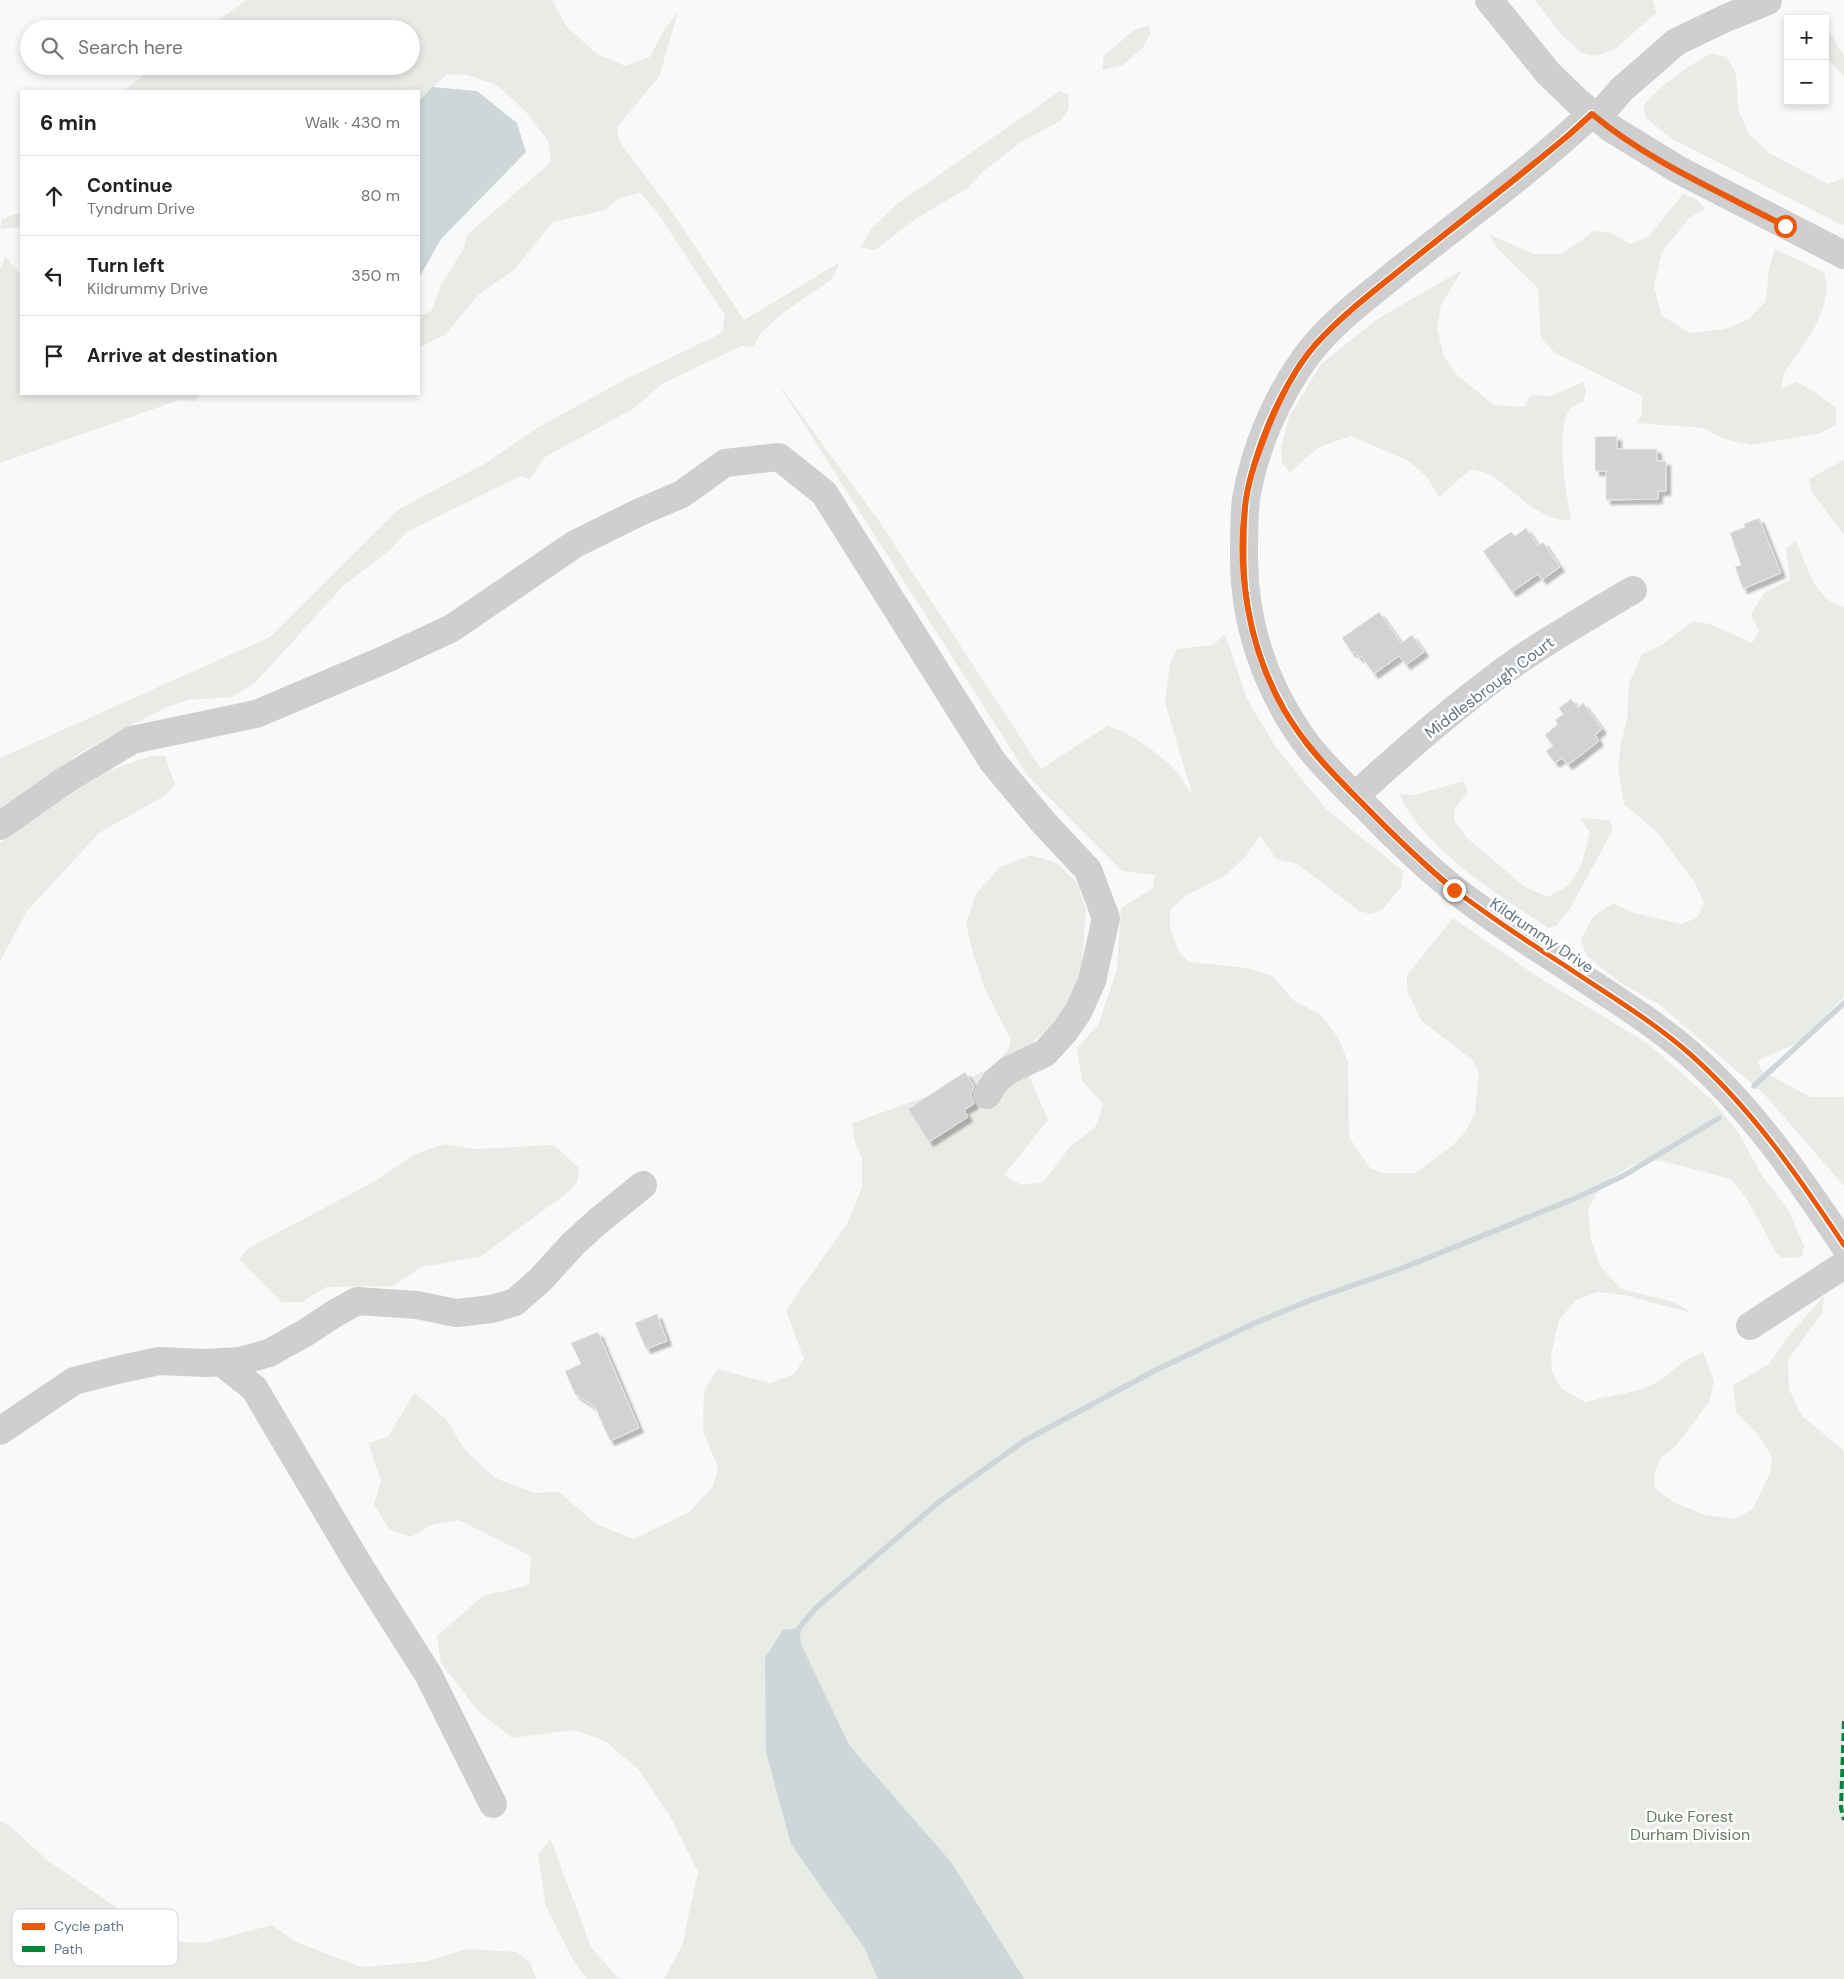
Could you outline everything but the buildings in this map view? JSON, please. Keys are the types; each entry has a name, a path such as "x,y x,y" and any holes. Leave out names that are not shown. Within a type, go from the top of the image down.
{"street":[{"path":"1489,0 1548,73 1594,116 1637,146 1679,170 1844,255"},
{"name":"Kildrummy Drive","path":"1768,1 1726,18 1676,42 1594,116 1375,290 1316,345 1290,381 1282,396 1256,459 1247,497 1244,537 1244,578 1253,637 1270,682 1284,710 1308,746 1401,843 1454,890 1651,1023 1687,1051 1748,1111 1783,1156 1844,1245"},
{"path":"0,826 64,781 132,740 256,714 386,659 452,628 575,544 682,494 725,463 779,457 824,493 993,762 1044,823 1088,870 1106,918 1092,981 1078,1012 1065,1031 1045,1053 1009,1070 996,1081 987,1095"},
{"name":"Middlesbrough Court","path":"1356,796 1420,738 1490,682 1548,641 1633,590"},
{"path":"0,1431 74,1382 159,1361 240,1361 268,1353 357,1302 417,1305 456,1313 492,1309 515,1302 541,1279 573,1244 597,1222 643,1185"},
{"path":"1750,1326 1844,1265"},
{"path":"221,1362 254,1388 360,1567 428,1674 493,1804"}],"green space":[{"path":"246,0 552,0 566,26 597,54 625,66 650,57 665,28 678,12 659,77 617,127 619,141 671,210 744,320 840,262 832,279 780,315 760,334 754,347 741,346 662,384 634,408 545,457 530,479 520,476 407,532 390,550 344,585 255,683 232,697 188,700 165,708 116,733 75,756 41,788 0,820 0,758 270,637 399,509 486,463 537,428 622,381 722,333 725,315 657,212 640,193 620,198 605,210 553,222 514,270 478,295 445,335 420,347 420,316 431,311 441,285 464,248 467,235 551,162 548,141 527,113 497,85 468,75 447,74 420,101 420,90 125,90 144,75 420,75 420,20 218,20"},
{"path":"1535,0 1653,0 1656,13 1615,49 1595,56 1580,52 1561,34"},
{"path":"1149,26 1151,33 1143,47 1123,65 1102,70 1104,56 1135,29"},
{"path":"1829,32 1844,56 1844,76 1829,60"},
{"path":"1712,53 1727,57 1736,73 1738,109 1749,134 1769,153 1828,184 1844,178 1844,226 1674,140 1646,118 1643,106 1658,90 1675,76"},
{"path":"1060,91 1068,94 1069,109 1059,122 1024,140 983,171 968,188 917,218 875,250 861,247 872,228 897,204"},
{"path":"1683,194 1698,200 1705,209 1689,218 1662,252 1654,286 1661,315 1690,333 1725,329 1749,319 1766,301 1769,268 1775,249 1824,272 1827,287 1823,308 1813,331 1784,373 1781,389 1797,382 1818,394 1836,408 1836,425 1818,434 1750,445 1722,438 1704,428 1637,423 1642,414 1642,396 1555,353 1541,338 1538,288 1497,248 1489,234 1533,254 1562,254 1594,231 1611,233 1631,244 1648,237"},
{"path":"20,212 20,227 0,229 2,219"},
{"path":"5,256 20,274 20,395 199,395 196,401 179,400 0,463 0,270"},
{"path":"1462,270 1441,305 1437,329 1444,356 1456,374 1494,405 1524,407 1531,395 1551,396 1583,382 1586,391 1583,402 1572,407 1566,416 1563,429 1563,461 1571,521 1546,515 1490,475 1473,469 1439,497 1427,477 1407,460 1351,436 1319,447 1290,472 1282,463 1281,448 1289,417 1321,364 1376,320"},
{"name":"Duke Forest Durham Division","path":"777,382 879,521 1041,769 1107,726 1134,738 1162,758 1176,771 1192,794 1165,702 1170,663 1177,649 1213,645 1225,634 1247,699 1275,746 1326,809 1403,871 1401,887 1382,910 1371,914 1359,911 1297,864 1276,859 1260,835 1246,856 1226,875 1185,896 1170,910 1170,928 1179,952 1189,962 1247,968 1273,976 1293,1000 1321,1015 1339,1039 1348,1062 1349,1137 1370,1168 1382,1173 1415,1173 1453,1145 1466,1131 1475,1113 1479,1072 1472,1060 1421,1020 1407,990 1407,975 1453,918 1538,977 1647,1043 1712,1100 1738,1132 1761,1174 1790,1213 1804,1246 1802,1257 1782,1258 1775,1251 1747,1199 1731,1179 1659,1160 1635,1164 1613,1177 1595,1195 1588,1210 1591,1240 1600,1266 1621,1289 1674,1302 1692,1313 1624,1295 1597,1292 1576,1300 1559,1320 1551,1355 1552,1372 1561,1388 1585,1402 1639,1390 1660,1381 1684,1361 1703,1352 1714,1381 1709,1402 1675,1447 1661,1458 1654,1475 1655,1488 1675,1503 1705,1515 1735,1519 1753,1509 1770,1473 1772,1457 1758,1434 1736,1412 1733,1385 1769,1364 1785,1340 1824,1296 1822,1313 1788,1360 1789,1389 1802,1416 1844,1451 1844,1979 664,1979 682,1946 698,1872 670,1816 639,1770 605,1741 574,1730 512,1738 478,1711 441,1663 437,1636 483,1596 529,1585 531,1556 459,1520 431,1525 411,1537 389,1529 374,1504 381,1482 368,1443 388,1437 414,1393 446,1419 465,1450 495,1478 535,1493 559,1492 596,1524 634,1539 689,1512 713,1487 718,1467 703,1431 704,1392 717,1369 770,1383 794,1374 804,1359 786,1310 847,1224 862,1187 862,1158 854,1140 853,1123 939,1092 993,1067 1008,1050 1011,1040 985,989 972,950 966,923 976,894 1000,867 1031,855 1057,863 1077,883 1086,910 1081,974 1069,1002 1053,1024 1020,1055 1048,1120 1004,1175 1021,1185 1043,1182 1070,1147 1096,1126 1103,1104 1082,1080 1077,1048 1098,1025 1117,970 1121,908 1153,888 1155,875 1122,871 1028,776"},
{"path":"1844,460 1844,535 1812,492 1809,479"},
{"path":"1796,541 1808,571 1819,589 1825,597 1844,607 1844,997 1800,1042 1758,1060 1761,1070 1810,1097 1844,1097 1844,1186 1765,1095 1660,1005 1619,982 1586,955 1581,940 1593,917 1613,903 1631,912 1681,924 1697,918 1704,904 1695,883 1657,832 1624,804 1618,768 1621,743 1627,720 1629,683 1642,654 1662,645 1693,621 1710,624 1752,643 1759,631 1751,614 1765,592 1790,580 1786,548"},
{"path":"151,756 165,756 175,785 164,796 99,833 27,911 0,961 0,843 60,800 111,770"},
{"path":"1463,781 1468,792 1455,808 1454,820 1467,838 1525,887 1547,897 1566,886 1578,872 1590,833 1580,818 1610,820 1613,830 1569,910 1556,926 1548,928 1464,870 1427,834 1411,815 1399,794 1415,795"},
{"path":"445,1144 475,1149 554,1145 579,1168 577,1182 567,1193 480,1257 421,1267 394,1286 326,1287 302,1302 282,1302 239,1259 249,1248 377,1180 415,1154"},
{"path":"0,1821 9,1825 47,1860 119,1909 12,1909 12,1966 178,1966 178,1942 204,1943 272,1925 296,1942 361,1967 423,1962 468,1949 517,1952 530,1963 536,1979 0,1979"},
{"path":"550,1838 591,1947 617,1977 621,1979 587,1979 574,1962 546,1907 538,1856"}],"shaded area":[{"path":"432,87 477,91 517,123 526,152 441,239 420,276 420,101"},
{"path":"799,1628 801,1644 849,1745 951,1862 1024,1979 878,1979 865,1949 791,1844 766,1752 765,1658 783,1630"}],"waterway":[{"path":"1754,1086 1844,1003"},
{"path":"797,1636 799,1628 816,1608 940,1501 1024,1441 1154,1371 1255,1323 1311,1300 1400,1269 1576,1198 1623,1176 1719,1118"}],"marked path":[{"path":"1844,1721 1841,1808 1844,1820"}],"cycle path":[{"path":"1591,114 1522,174 1350,311 1315,345 1294,374 1276,407 1261,443 1246,499 1244,533 1245,579 1253,630 1260,654 1280,702 1308,746 1331,772 1434,873 1461,895 1644,1019 1690,1054 1713,1075 1773,1144 1844,1245"}],"route":[{"path":"1454,890 1396,838 1324,765 1308,746 1284,710 1270,682 1253,637 1244,578 1244,537 1247,497 1256,459 1282,396 1305,358 1331,329 1375,290 1496,195 1592,114 1637,146 1785,226"}]}
